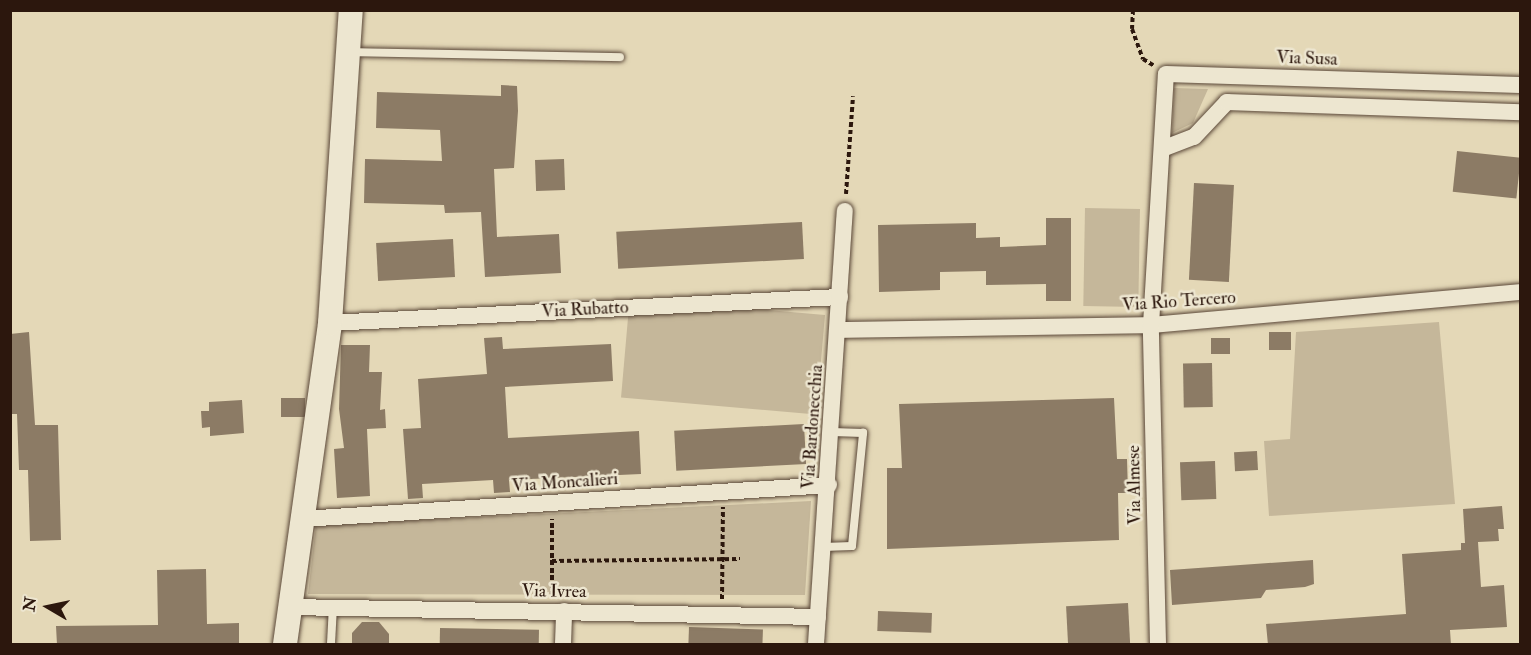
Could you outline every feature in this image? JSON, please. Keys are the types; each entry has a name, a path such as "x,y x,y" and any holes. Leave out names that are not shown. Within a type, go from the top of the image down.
{"street":[{"path":"285,645 330,323 351,10"},
{"path":"1151,325 1166,74"},
{"name":"Via Susa","path":"1166,74 1521,85"},
{"path":"1162,149 1194,137 1227,102 1521,112"},
{"name":"Via Bardonecchia","path":"816,645 829,485 845,211"},
{"name":"Via Rio Tercero","path":"839,330 1151,325 1521,292"},
{"name":"Via Rubatto","path":"330,323 840,297"},
{"name":"Via Almese","path":"1151,325 1158,645"},
{"name":"Via Moncalieri","path":"303,519 829,485"},
{"name":"Via Ivrea","path":"289,607 818,617"},
{"path":"558,611 563,645"}],"lane":[{"path":"349,52 620,57"},
{"path":"823,547 852,546 862,433 832,432"},
{"path":"332,645 333,608"}],"path":[{"path":"1133,10 1132,29 1143,59 1166,74"},
{"path":"845,211 853,96"},
{"path":"722,615 723,492"},
{"path":"552,504 552,561 558,611"},
{"path":"552,561 740,560"}],"shaded area":[{"path":"1174,88 1208,89 1193,123 1172,133"},
{"path":"1085,208 1140,209 1138,307 1083,306"},
{"path":"630,298 825,315 816,415 621,398"},
{"path":"1439,322 1455,504 1269,516 1264,441 1290,439 1296,332"},
{"path":"811,501 805,595 308,594 316,525"}],"building":[{"path":"501,85 517,86 518,111 514,168 494,169 497,237 559,234 561,273 485,277 481,212 445,213 444,205 364,203 365,159 442,161 440,130 376,128 377,92 501,96"},
{"path":"1457,151 1520,158 1516,198 1453,192"},
{"path":"564,159 565,190 536,191 535,160"},
{"path":"1194,183 1234,185 1229,282 1189,280"},
{"path":"1046,218 1071,218 1071,301 1046,301 1046,284 986,285 986,271 940,272 940,290 879,292 878,225 976,223 976,238 1000,237 1000,247 1046,245"},
{"path":"802,222 804,259 618,269 616,232"},
{"path":"453,239 455,277 378,281 376,243"},
{"path":"29,332 35,425 58,425 61,540 30,541 28,470 19,470 17,414 10,414 10,334"},
{"path":"1269,332 1291,332 1291,350 1269,350"},
{"path":"502,337 503,349 611,344 613,381 505,387 508,438 639,431 641,474 509,480 510,492 494,493 493,480 422,484 423,498 408,499 403,429 421,428 418,379 487,374 484,338"},
{"path":"1211,338 1230,338 1230,354 1211,354"},
{"path":"341,345 370,345 369,372 382,372 380,410 385,409 386,428 367,429 370,496 337,498 334,449 344,448 339,409"},
{"path":"1212,363 1213,407 1184,407 1183,364"},
{"path":"281,398 305,398 305,417 281,417"},
{"path":"1114,398 1117,459 1127,459 1128,493 1118,493 1119,540 887,549 887,468 902,468 899,404"},
{"path":"242,400 244,433 210,436 210,427 202,428 201,411 209,411 209,402"},
{"path":"804,424 806,464 676,471 674,431"},
{"path":"1257,451 1258,470 1235,471 1234,452"},
{"path":"1215,461 1216,499 1181,500 1180,462"},
{"path":"1502,506 1504,529 1498,529 1499,541 1478,542 1481,587 1504,585 1507,627 1450,630 1451,645 1268,645 1266,624 1406,614 1402,554 1461,550 1461,543 1465,543 1463,509"},
{"path":"1313,560 1314,584 1305,587 1266,590 1261,598 1172,605 1170,570"},
{"path":"206,569 207,624 239,623 239,645 57,645 56,626 158,625 157,570"},
{"path":"1128,603 1130,644 1068,644 1066,606"},
{"path":"878,611 932,613 931,633 877,631"},
{"path":"362,622 379,622 389,634 389,645 352,645 352,633"},
{"path":"689,627 763,630 762,644 688,644"},
{"path":"440,628 539,630 539,644 440,644"}]}
